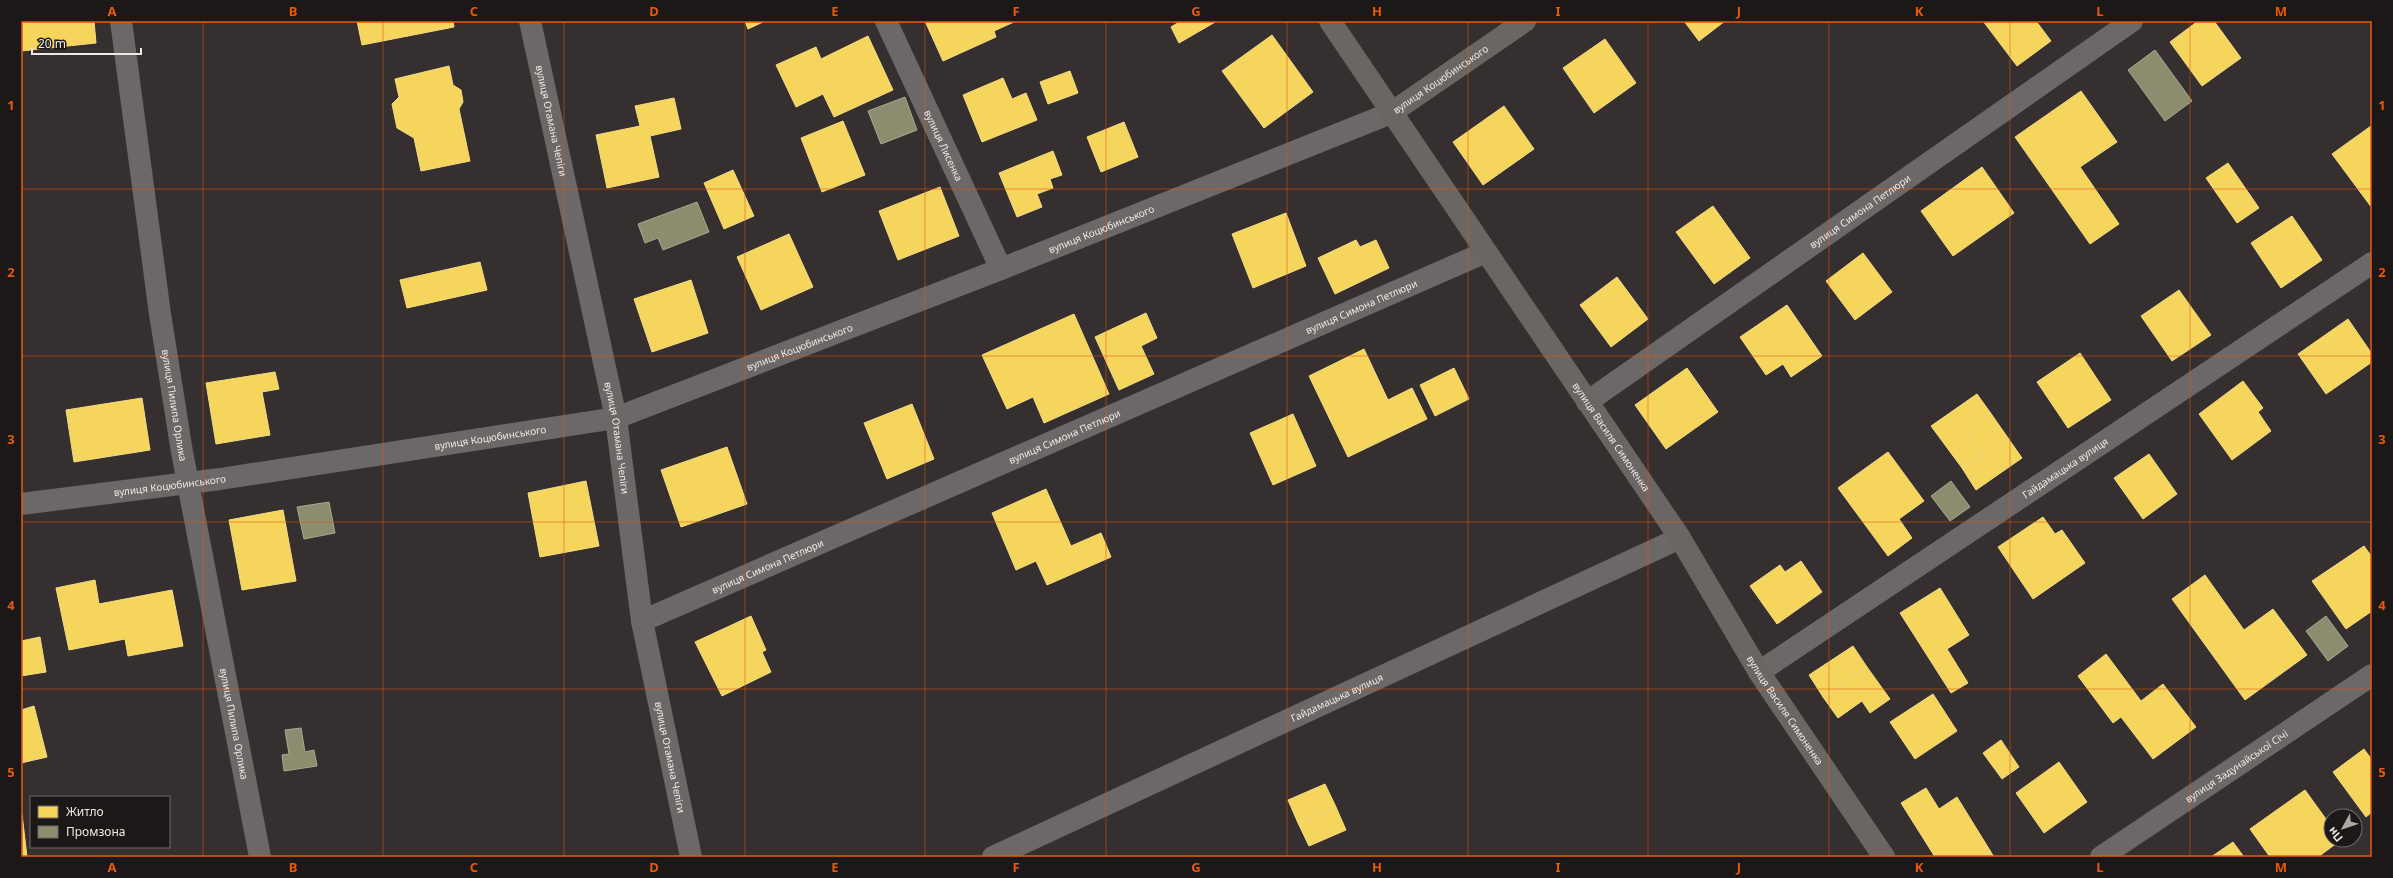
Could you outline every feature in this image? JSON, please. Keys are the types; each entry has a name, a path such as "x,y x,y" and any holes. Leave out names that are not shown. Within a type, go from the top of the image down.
{"street":[{"name":"вулиця Пилипа Орлика","path":"121,21 160,314 187,483 260,857"},
{"name":"вулиця Отамана Чепіги","path":"530,21 616,418 642,621 691,857"},
{"name":"вулиця Лисенка","path":"886,21 1001,269"},
{"name":"вулиця Василя Симоненка","path":"1330,21 1680,538 1758,672 1884,857"},
{"name":"вулиця Коцюбинського","path":"21,504 187,483 616,418 1001,269 1391,113 1525,21"},
{"name":"вулиця Симона Петлюри","path":"1587,402 2132,21"},
{"name":"вулиця Симона Петлюри","path":"642,621 1486,252"},
{"name":"Гайдамацька вулиця","path":"1758,672 2372,263"},
{"name":"Гайдамацька вулиця","path":"993,857 1680,538"},
{"name":"вулиця Задунайської Січі","path":"2101,857 2372,675"}],"building: Житло":[{"path":"21,21 94,21 96,43 21,51"},
{"path":"357,21 453,21 454,27 362,45"},
{"path":"745,21 765,21 748,29"},
{"path":"925,21 1016,21 994,31 996,37 943,61"},
{"path":"1181,21 1217,21 1179,43 1171,27"},
{"path":"1684,21 1725,21 1699,41"},
{"path":"1983,21 2036,21 2051,41 2017,66"},
{"path":"2198,21 2214,21 2241,58 2202,86 2170,42"},
{"path":"1272,35 1313,92 1264,128 1222,71"},
{"path":"868,36 893,90 834,117 823,94 796,107 776,65 816,47 821,59"},
{"path":"1605,39 1636,83 1594,113 1563,68"},
{"path":"449,66 453,85 461,90 463,102 459,109 470,161 421,171 414,138 397,128 392,104 399,97 395,79"},
{"path":"1070,71 1078,93 1048,104 1040,82"},
{"path":"1003,78 1012,99 1026,93 1037,120 982,142 963,95"},
{"path":"2081,91 2117,142 2080,167 2119,224 2090,244 2015,137"},
{"path":"674,98 681,129 650,136 659,177 607,188 596,135 640,126 635,106"},
{"path":"1504,106 1534,149 1483,185 1453,142"},
{"path":"843,121 865,175 822,192 801,138"},
{"path":"1124,122 1138,157 1101,172 1087,137"},
{"path":"2371,126 2372,128 2372,208 2332,154"},
{"path":"1053,151 1062,175 1050,179 1053,188 1037,194 1042,207 1017,217 999,173"},
{"path":"2228,163 2259,208 2237,223 2206,178"},
{"path":"1982,167 2014,213 1953,256 1921,211"},
{"path":"733,170 754,216 724,229 704,183"},
{"path":"940,187 959,236 898,260 879,211"},
{"path":"1713,206 1750,258 1714,284 1676,232"},
{"path":"1286,213 1306,266 1253,288 1232,234"},
{"path":"2292,216 2322,260 2281,288 2251,243"},
{"path":"789,234 813,287 761,310 737,257"},
{"path":"1356,240 1360,247 1376,240 1389,268 1335,294 1318,258"},
{"path":"1863,253 1892,292 1855,320 1826,281"},
{"path":"480,262 487,290 407,308 400,280"},
{"path":"1617,277 1648,319 1611,347 1580,305"},
{"path":"691,280 708,333 652,352 634,299"},
{"path":"2179,290 2211,335 2172,361 2141,316"},
{"path":"1787,305 1822,356 1791,377 1783,364 1766,375 1740,337"},
{"path":"1146,313 1157,338 1141,346 1154,374 1119,390 1095,337"},
{"path":"1074,314 1109,394 1044,423 1033,397 1007,409 982,355"},
{"path":"2348,319 2372,354 2372,362 2326,394 2298,354"},
{"path":"1364,349 1388,400 1412,388 1427,419 1348,457 1309,376"},
{"path":"2080,353 2111,400 2068,428 2037,382"},
{"path":"1454,368 1469,399 1435,416 1420,385"},
{"path":"1687,368 1718,412 1666,449 1635,405"},
{"path":"275,372 279,389 262,392 270,435 216,444 206,383"},
{"path":"2243,381 2263,408 2258,412 2271,431 2232,460 2199,414"},
{"path":"1977,394 1992,415 1969,431 1984,453 1962,468 1931,426"},
{"path":"142,398 150,450 74,462 66,410"},
{"path":"912,404 934,459 887,479 864,423"},
{"path":"1293,414 1316,466 1273,485 1250,433"},
{"path":"1992,415 2022,458 1976,490 1962,468 1984,453 1969,431"},
{"path":"727,447 747,504 681,527 661,470"},
{"path":"1888,452 1924,501 1899,519 1912,538 1888,556 1838,488"},
{"path":"2149,454 2177,494 2143,519 2114,478"},
{"path":"586,481 599,546 540,557 528,493"},
{"path":"1046,489 1071,546 1101,533 1111,557 1047,585 1036,561 1016,570 992,513"},
{"path":"283,510 296,581 242,590 229,520"},
{"path":"2043,517 2055,534 2062,530 2085,563 2033,599 1998,547"},
{"path":"2364,546 2372,557 2372,611 2346,629 2312,581"},
{"path":"1801,561 1822,592 1777,624 1750,586 1780,565 1785,572"},
{"path":"2205,575 2244,630 2273,609 2307,655 2245,700 2172,599"},
{"path":"95,580 99,604 172,590 183,646 128,656 125,639 69,650 56,588"},
{"path":"1940,588 1969,635 1947,649 1968,683 1951,693 1900,613"},
{"path":"751,616 766,650 762,652 771,672 722,696 695,642"},
{"path":"40,637 46,672 21,676 21,641"},
{"path":"1853,646 1867,667 1823,697 1809,675"},
{"path":"2106,654 2141,701 2163,684 2196,727 2153,759 2121,717 2113,723 2078,676"},
{"path":"1867,667 1890,699 1870,713 1862,701 1838,718 1823,697"},
{"path":"1933,694 1957,731 1915,759 1890,722"},
{"path":"34,706 47,757 21,763 21,710"},
{"path":"2001,740 2019,767 2002,779 1983,753"},
{"path":"2364,749 2372,760 2372,812 2366,817 2363,813 2363,808 2359,808 2333,772"},
{"path":"2059,762 2087,802 2044,833 2016,793"},
{"path":"1325,784 1336,807 1298,823 1288,800"},
{"path":"1926,788 1939,809 1957,797 1994,857 1935,857 1901,803"},
{"path":"2305,790 2323,815 2323,848 2330,848 2318,857 2270,857 2250,829"},
{"path":"1336,807 1346,830 1309,846 1298,823"},
{"path":"22,814 27,857 21,857"},
{"path":"2233,842 2244,857 2211,857"}],"building: Промзона":[{"path":"2155,50 2192,101 2165,121 2128,70"},
{"path":"905,97 917,130 881,144 868,111"},
{"path":"697,202 709,232 663,250 658,238 645,243 638,224"},
{"path":"1951,481 1970,507 1950,521 1931,496"},
{"path":"329,502 335,533 304,539 297,507"},
{"path":"2326,616 2348,646 2328,661 2306,631"},
{"path":"301,728 305,752 314,750 317,766 284,771 282,755 289,754 285,730"}]}
